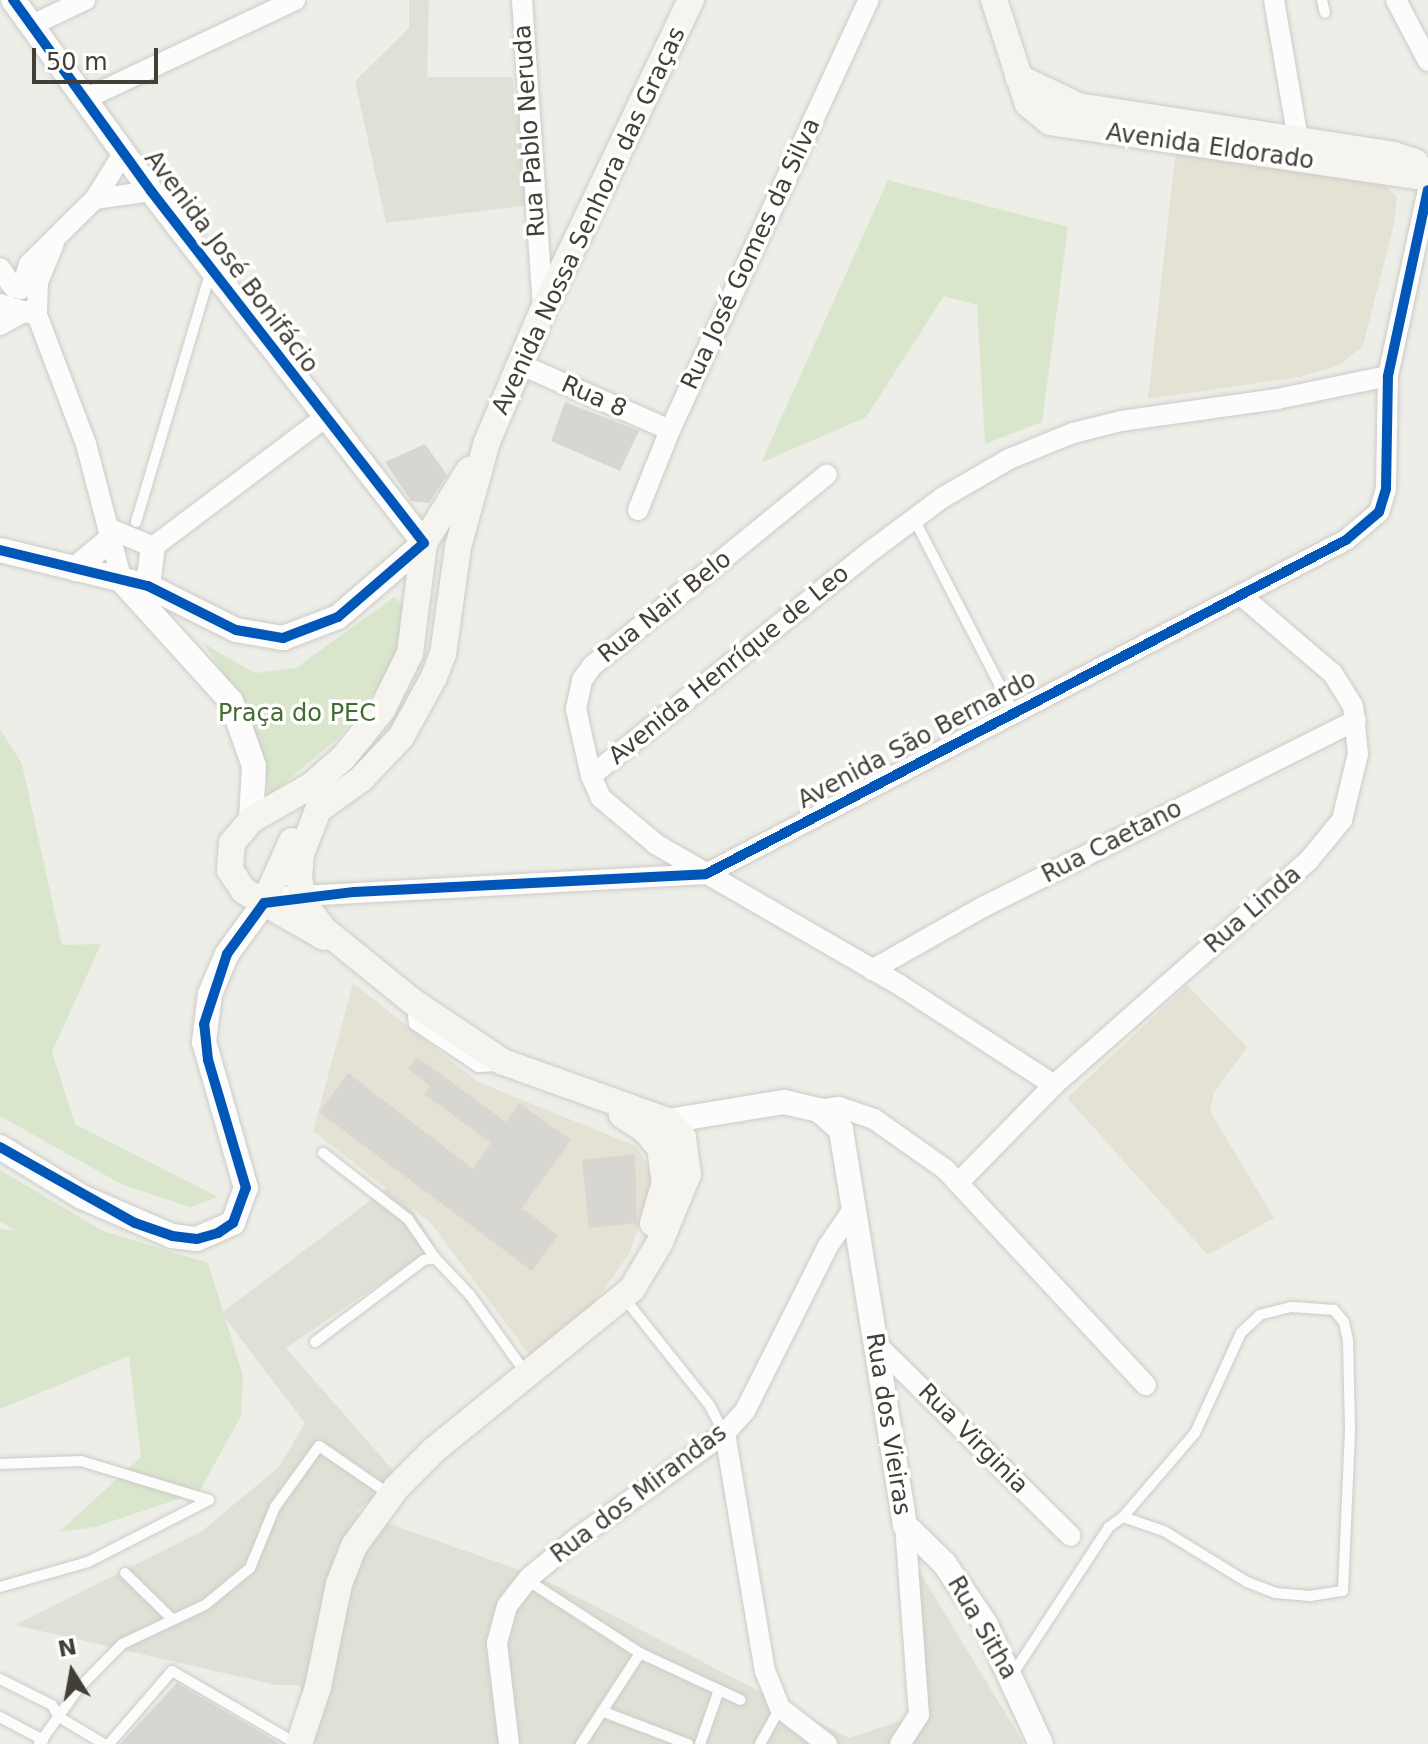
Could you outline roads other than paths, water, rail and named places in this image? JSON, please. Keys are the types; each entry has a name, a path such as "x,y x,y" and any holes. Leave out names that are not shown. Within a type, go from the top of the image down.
{"main road":[{"name":"Avenida Nossa Senhora das Graças","path":"264,903 277,882 297,829 361,779 401,737 434,677 445,640 458,547 487,442 543,310 691,0"},
{"name":"Avenida Eldorado","path":"994,0 1028,104 1050,122 1146,128 1301,149 1428,182"},
{"name":"Avenida Nossa Senhora das Graças","path":"348,950 244,891 230,870 232,843 251,820 312,785 343,758 382,710 410,653 424,543 487,442"},
{"path":"424,543 439,577 445,640"},
{"path":"302,896 301,854 318,810"},
{"name":"Avenida Nossa Senhora das Graças","path":"302,896 323,929 348,950 412,1001 503,1062 596,1098 665,1135"},
{"path":"298,1744 348,1557 391,1496 434,1450 529,1377 623,1297 660,1242 682,1193 689,1166 665,1135"}],"street":[{"name":"Avenida José Bonifácio","path":"13,0 87,98 151,191 324,418 424,543"},
{"path":"32,25 85,0"},
{"path":"87,98 295,0"},
{"name":"Rua Pablo Neruda","path":"522,0 543,310"},
{"name":"Rua José Gomes da Silva","path":"638,510 670,430 869,0"},
{"path":"1274,0 1301,149"},
{"path":"1396,0 1428,61"},
{"path":"0,325 15,300 29,264 54,243 95,199 124,152"},
{"name":"Avenida São Bernardo","path":"302,896 706,874 1013,711 1243,597 1346,540 1379,512 1386,489 1388,376 1428,182"},
{"path":"95,199 151,191"},
{"path":"15,300 38,282 54,243"},
{"path":"0,268 15,300 50,340 122,581 219,683 240,723 254,766 251,820"},
{"name":"Rua 8","path":"519,364 670,430"},
{"name":"Avenida Henríque de Leo","path":"1054,1085 872,970 656,844 613,810 591,776 914,519 974,478 1073,433 1388,376"},
{"path":"148,586 153,547 324,418"},
{"name":"Rua Nair Belo","path":"591,776 576,709 582,680 592,666 827,474"},
{"path":"109,534 153,547"},
{"path":"75,569 109,534"},
{"path":"0,550 148,586 259,637 307,632 338,617 424,543"},
{"name":"Rua Linda","path":"960,1181 1054,1085 1309,860 1332,834 1349,804 1355,777 1356,720 1332,673 1243,597"},
{"path":"182,647 181,625 203,612"},
{"name":"Rua Caetano","path":"872,970 983,907 1356,720"},
{"path":"0,1147 82,1197 172,1236 197,1239 233,1223 246,1188 208,1060 204,1024 227,954 264,903 302,896"},
{"path":"665,1135 706,1134 747,1111 784,1102 819,1110 839,1107 874,1119 960,1181 1146,1385"},
{"name":"Rua dos Vieiras","path":"819,1110 835,1120 845,1139 852,1211 905,1525 920,1698 915,1727 900,1744"},
{"name":"Rua dos Mirandas","path":"509,1744 497,1629 507,1606 527,1580 725,1433 761,1384 828,1246 852,1211"},
{"name":"Rua Virginia","path":"874,1342 1071,1536"},
{"path":"725,1433 755,1624 780,1708 804,1737 827,1744"},
{"name":"Rua Sitha","path":"905,1525 964,1590 1011,1677 1041,1744"}],"lane":[{"path":"1322,0 1325,13"},
{"path":"136,522 211,268"},
{"path":"914,519 1013,711"},
{"path":"323,1153 408,1219 435,1258 470,1295 529,1377"},
{"path":"315,1342 424,1260 435,1258"},
{"path":"623,1297 710,1406 725,1433"},
{"path":"1011,1677 1101,1537 1123,1517 1195,1433 1241,1333 1260,1315 1291,1307 1334,1310 1344,1322 1348,1340 1350,1429 1343,1591 1310,1596 1275,1593 1247,1582 1164,1531 1123,1517"},
{"path":"0,1717 41,1742 122,1644 171,1618 205,1605 250,1568 275,1507 319,1446 391,1496"},
{"path":"0,1464 81,1461 209,1500 88,1562 0,1587"},
{"path":"125,1573 171,1618"},
{"path":"527,1580 640,1653 741,1700"},
{"path":"581,1744 640,1653"},
{"path":"0,1679 52,1705 59,1717 106,1744 172,1671 298,1744"},
{"path":"700,1744 719,1690"},
{"path":"760,1744 780,1708"},
{"path":"604,1712 688,1744"}],"park label":[{"name":"Praça do PEC","path":"297,714"}]}
